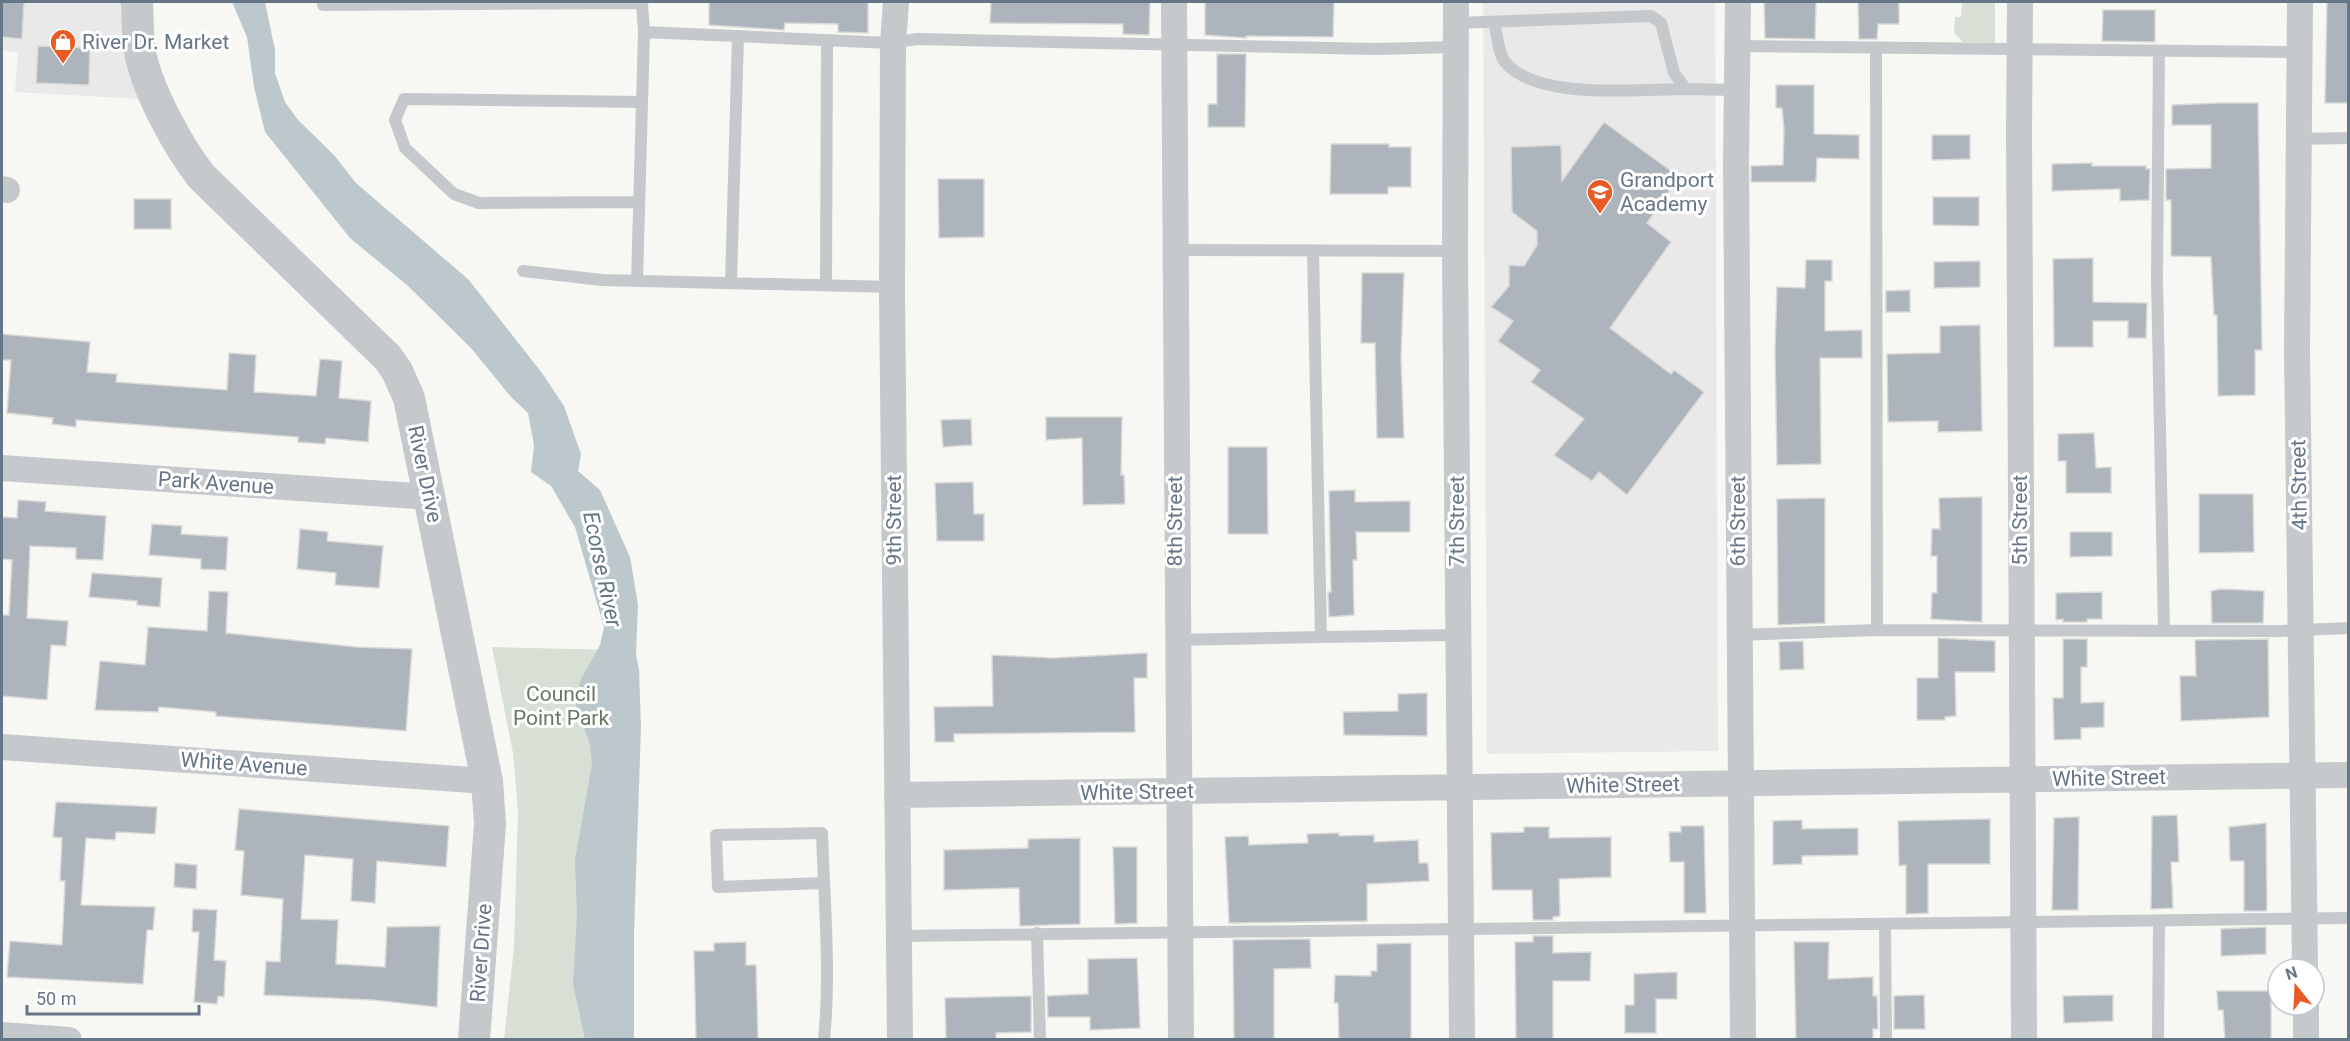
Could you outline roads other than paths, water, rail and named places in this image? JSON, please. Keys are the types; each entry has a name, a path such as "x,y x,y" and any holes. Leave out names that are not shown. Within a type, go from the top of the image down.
{"street":[{"name":"River Drive","path":"137,2 141,58 158,100 189,160 201,176 388,358 398,371 409,398 487,781 490,824 474,1040"},
{"name":"9th Street","path":"896,2 893,43 892,287 900,1040"},
{"name":"8th Street","path":"1174,2 1173,250 1181,1040"},
{"name":"6th Street","path":"1738,2 1739,635 1743,1040"},
{"name":"5th Street","path":"2020,2 2021,779 2024,1040"},
{"name":"4th Street","path":"2300,2 2298,139 2300,630 2305,957"},
{"name":"7th Street","path":"1456,24 1455,251 1462,1040"},
{"name":"Park Avenue","path":"2,468 430,497"},
{"name":"White Avenue","path":"2,747 487,781"},
{"name":"White Street","path":"897,795 2349,775"},
{"path":"2306,1017 2306,1040"},
{"path":"2,1035 69,1040"}],"lane":[{"path":"323,2 323,5 642,3 644,32 638,281"},
{"path":"644,32 893,43 917,39 1375,49 1456,24 1651,16 1661,23 1674,73 1686,89"},
{"path":"1494,22 1504,60 1525,79 1569,90 1737,90"},
{"path":"731,283 738,36"},
{"path":"826,285 827,41"},
{"path":"1737,46 2300,52"},
{"path":"1876,48 1877,630"},
{"path":"2159,51 2157,279 2164,631"},
{"path":"639,202 479,203 454,194 405,147 395,120 404,99 642,102"},
{"path":"2298,139 2349,138"},
{"path":"1173,250 1455,251"},
{"path":"1313,251 1321,637"},
{"path":"523,271 602,280 892,287"},
{"path":"1739,635 1877,630 2164,631 2349,628"},
{"path":"1176,640 1458,635"},
{"path":"824,883 718,887 716,836 822,833 824,883 827,1009 824,1040"},
{"path":"899,936 2349,918"},
{"path":"2158,1040 2159,921"},
{"path":"1885,924 1886,1040"},
{"path":"1037,933 1040,1040"}],"water":[{"name":"Ecorse River","path":"232,2 265,2 275,50 275,73 285,102 298,120 334,155 356,183 468,279 542,373 564,406 581,454 578,471 600,490 630,557 638,605 636,655 639,669 641,727 634,934 634,1039 585,1039 573,984 577,915 575,860 592,764 590,744 576,706 580,681 600,645 604,627 575,527 551,486 531,472 534,445 528,413 511,397 471,348 408,286 350,238 265,132 254,87 247,37"}],"place":[{"name":"River Dr. Market","path":"63,65"},
{"name":"Grandport Academy","path":"1600,215"}],"park label":[{"name":"Council Point Park","path":"561,706"}]}
